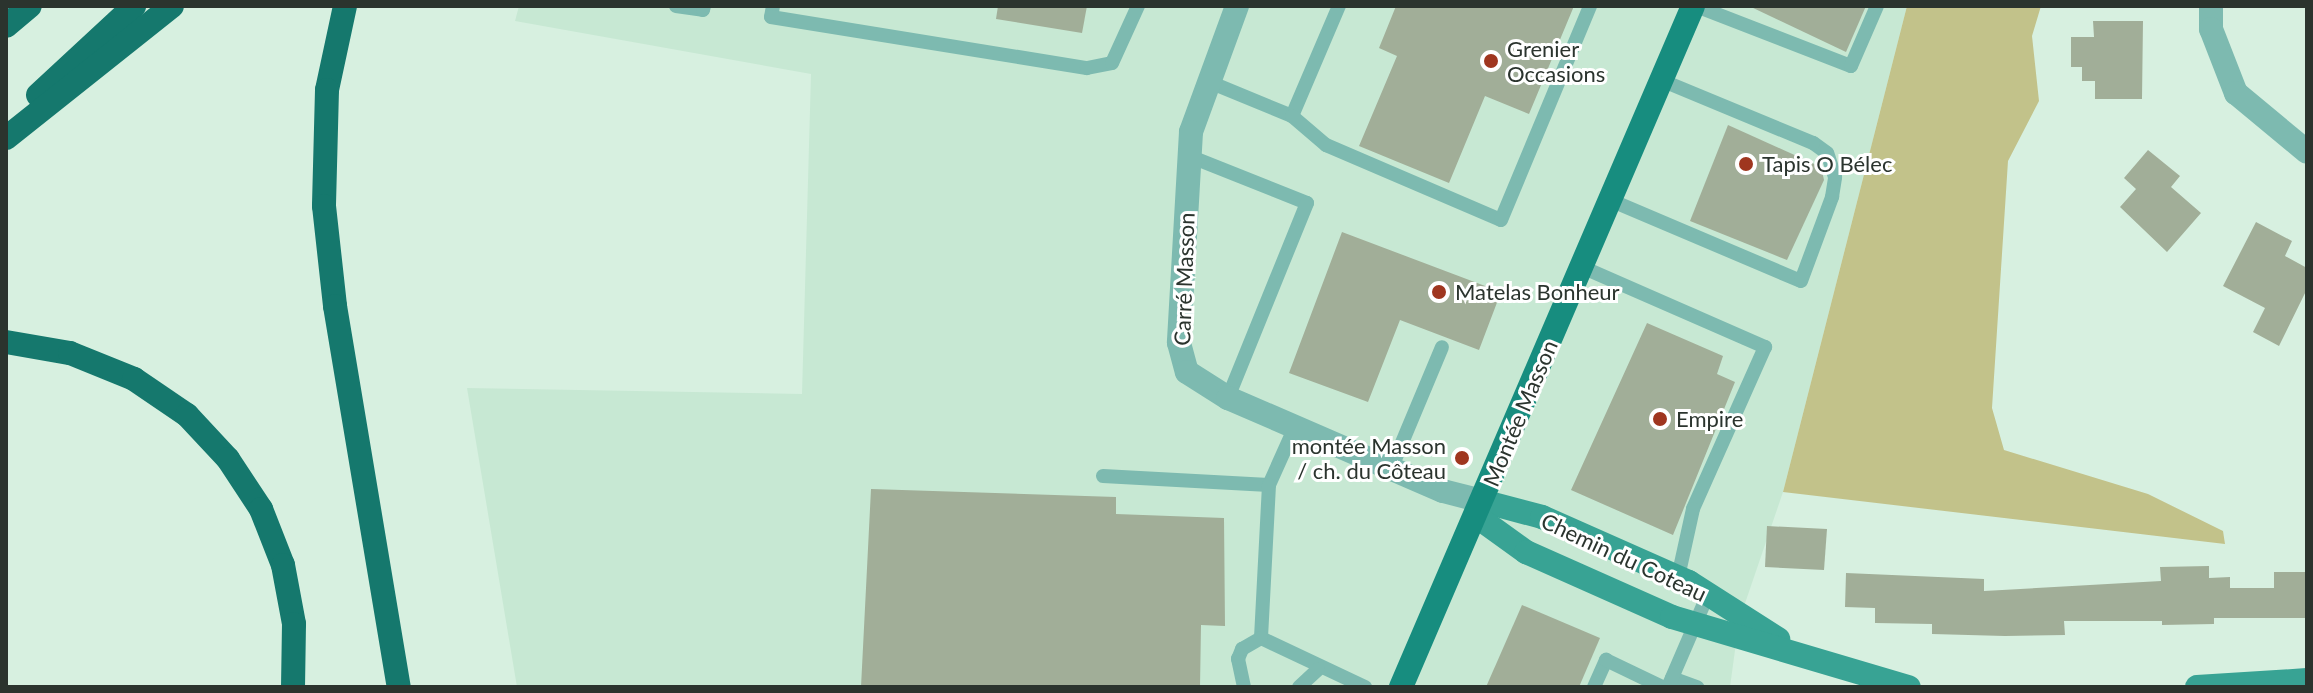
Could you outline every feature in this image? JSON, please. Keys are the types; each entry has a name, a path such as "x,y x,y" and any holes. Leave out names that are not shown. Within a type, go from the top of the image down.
{"highway":[{"path":"6,26 30,6"},
{"path":"6,122 134,6"},
{"path":"6,138 172,6"},
{"path":"345,6 327,90 324,206 335,306 399,687"},
{"path":"6,342 70,353 134,379 187,415 228,459 261,509 283,565 294,624 293,687"}],"main road":[{"name":"Montée Masson","path":"1401,687 1694,6"}],"street":[{"name":"Carré Masson","path":"1237,6 1194,114 1189,156 1181,359 1197,382 1228,398 1479,509"},
{"path":"2211,6 2211,29 2236,93 2307,152"},
{"name":"Chemin du Coteau","path":"1479,509 1542,517 1678,577 1800,654"},
{"name":"Chemin du Coteau","path":"1479,509 1526,552 1695,624 1909,687"},
{"path":"2197,687 2307,680"}],"lane":[{"path":"676,6 703,10 704,6"},
{"path":"773,6 771,17 1087,68 1112,63 1138,6"},
{"path":"1292,116 1339,6"},
{"path":"1207,81 1292,116 1326,145 1501,220 1590,6"},
{"path":"1694,6 1851,66 1877,6"},
{"path":"1610,200 1801,281 1832,197 1835,177 1827,153 1813,143 1661,80"},
{"path":"1189,156 1307,203 1228,398"},
{"path":"1582,267 1765,347 1693,509 1678,577"},
{"path":"1391,469 1442,347"},
{"path":"1261,638 1269,485 1295,427"},
{"path":"1103,476 1269,485"},
{"path":"1667,684 1708,594"},
{"path":"1261,638 1318,669 1365,687"},
{"path":"1244,687 1238,659 1242,649 1261,638"},
{"path":"1594,687 1606,660 1667,684 1697,687"},
{"path":"1299,687 1318,669"}],"shaded area":[{"path":"519,6 1907,6 1783,492 1739,621 1730,687 517,687 467,388 802,394 811,74 515,21"}],"green space":[{"path":"1907,6 2041,6 2032,36 2039,101 2008,161 1992,408 2004,450 2148,494 2223,531 2225,544 1783,492"}],"building":[{"path":"998,6 1087,6 1082,33 996,19"},
{"path":"1396,6 1574,6 1529,114 1485,96 1449,183 1359,146 1397,56 1379,48"},
{"path":"1749,6 1866,6 1846,52"},
{"path":"2093,21 2143,21 2142,99 2095,99 2095,81 2082,81 2082,67 2071,67 2071,37 2094,37"},
{"path":"1728,125 1821,167 1824,180 1787,260 1690,221"},
{"path":"2148,150 2180,176 2171,187 2201,213 2167,252 2120,207 2136,189 2124,178"},
{"path":"2256,222 2292,241 2285,256 2307,268 2307,289 2279,346 2253,332 2265,308 2223,286"},
{"path":"1342,232 1501,292 1479,350 1400,320 1368,402 1289,373"},
{"path":"1647,323 1723,356 1717,374 1735,382 1673,535 1571,490"},
{"path":"871,489 1116,497 1116,514 1224,518 1225,626 1201,625 1200,687 861,687"},
{"path":"1767,526 1827,529 1824,570 1765,567"},
{"path":"2209,566 2209,578 2230,577 2230,588 2274,588 2274,572 2307,572 2307,618 2214,618 2214,624 2162,625 2162,621 2064,621 2065,635 2005,636 1932,634 1932,624 1875,623 1875,608 1845,607 1846,573 1984,579 1984,591 2161,581 2160,567"},
{"path":"1522,605 1600,638 1579,687 1486,687"}],"place":[{"name":"Grenier Occasions","path":"1491,61"},
{"name":"Tapis O Bélec","path":"1746,164"},
{"name":"Matelas Bonheur","path":"1439,292"},
{"name":"Empire","path":"1660,419"},
{"name":"montée Masson / ch. du Côteau","path":"1462,458"}]}
